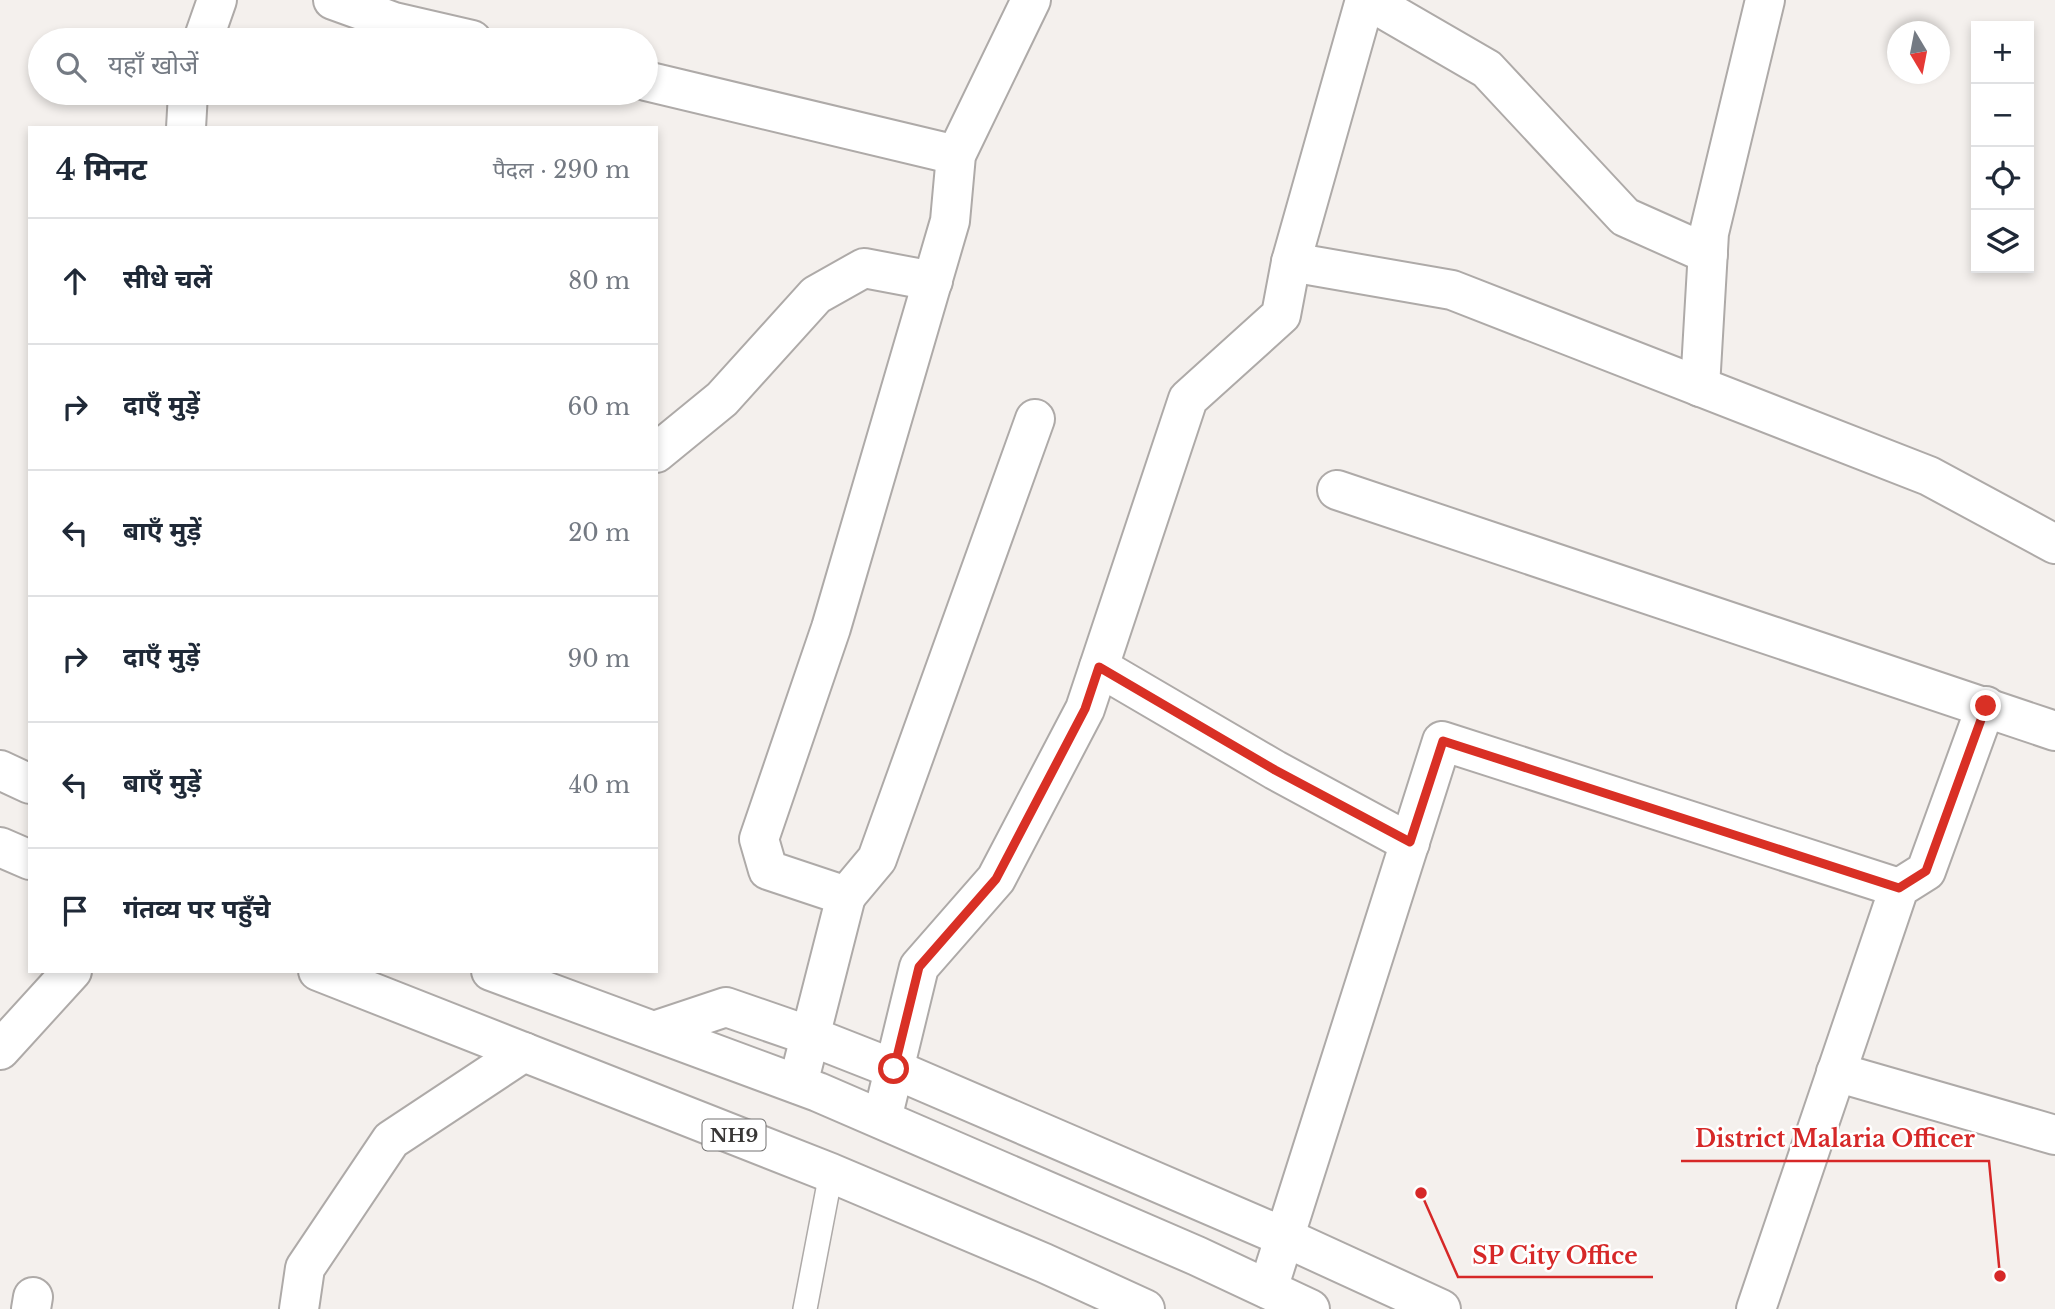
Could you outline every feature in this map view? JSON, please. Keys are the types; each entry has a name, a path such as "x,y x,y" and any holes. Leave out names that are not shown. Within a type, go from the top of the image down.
{"main road":[{"path":"207,28 217,0"},
{"path":"334,0 394,22 420,28"},
{"path":"846,895 768,870 758,839 831,628 933,281 950,221 956,155 1031,0"},
{"path":"882,1119 919,967 996,879 1085,709 1188,399 1281,314 1291,262 1367,0 1487,69 1625,217 1708,254"},
{"path":"1700,387 1709,233 1765,0"},
{"path":"658,85 956,155"},
{"path":"186,126 187,105"},
{"path":"1291,262 1452,290 1928,476 2055,544"},
{"path":"658,451 722,399 816,295 864,268 933,281"},
{"path":"798,1084 846,895 877,859 1035,419"},
{"path":"1337,490 2055,731"},
{"path":"1099,667 1275,770 1410,842"},
{"path":"1756,1309 1899,888 1926,871 1986,706"},
{"path":"1268,1289 1443,741 1899,888"},
{"path":"0,770 28,783"},
{"path":"0,847 28,859"},
{"path":"0,1050 70,973"},
{"name":"NH9","path":"323,973 831,1173 1145,1309"},
{"path":"496,973 798,1084 1197,1256 1310,1309"},
{"path":"654,1031 726,1007 810,1036 894,1069 1284,1237 1441,1309"},
{"path":"299,1309 306,1268 391,1140 523,1052"},
{"path":"1836,1072 2055,1135"}],"lane":[{"path":"804,1309 831,1173"}],"place":[{"name":"SP City Office","path":"1421,1193"},
{"name":"District Malaria Officer","path":"2000,1276"}],"route":[{"path":"894,1069 919,967 996,879 1085,709 1099,667 1275,770 1410,842 1443,741 1899,888 1926,871 1986,706"}]}
